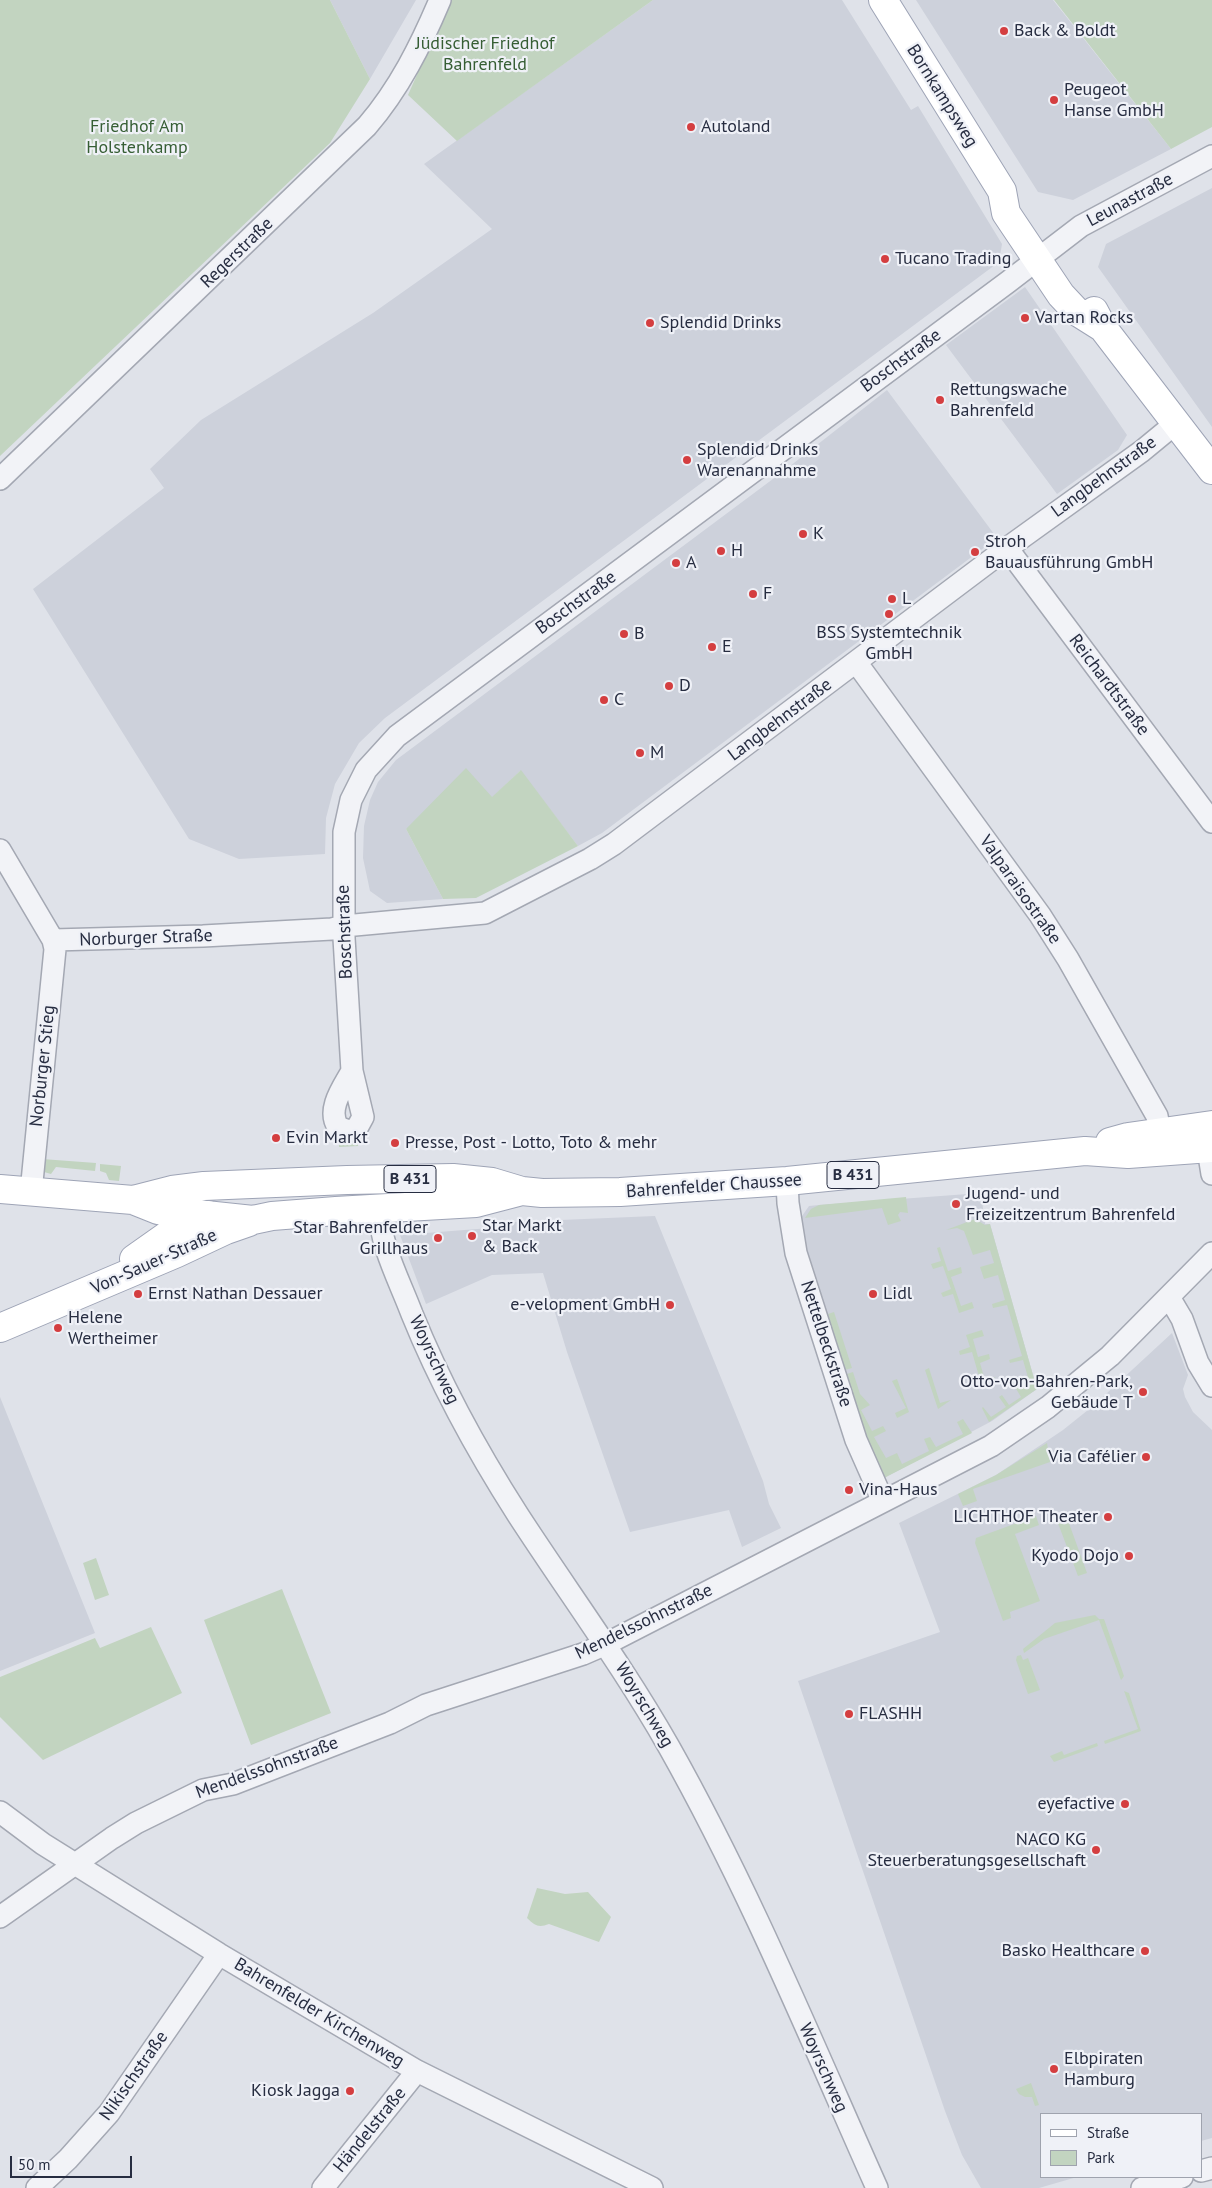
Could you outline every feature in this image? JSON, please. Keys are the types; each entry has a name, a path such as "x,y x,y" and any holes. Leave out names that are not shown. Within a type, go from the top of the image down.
{"main road":[{"name":"Bornkampsweg","path":"883,0 1002,191 1021,203 1044,254 1089,300 1103,328 1212,470"},
{"name":"Bahrenfelder Chaussee","path":"0,1189 133,1200 158,1210 253,1220 272,1216 476,1203 522,1191 620,1192 787,1181 1085,1150 1128,1137 1160,1132 1211,1146"},
{"name":"Bahrenfelder Chaussee","path":"1085,1150 1128,1154 1211,1146"},
{"name":"Bahrenfelder Chaussee","path":"133,1200 172,1190 195,1187 453,1178 492,1182 522,1191"},
{"name":"Bahrenfelder Chaussee","path":"101,1284 168,1235 211,1215 296,1182"},
{"name":"Von-Sauer-Straße","path":"0,1328 58,1305 101,1284 253,1220"}],"street":[{"name":"Regerstraße","path":"0,479 367,126 386,104 415,55 440,0"},
{"name":"Leunastraße","path":"1044,254 1080,226 1212,156"},
{"name":"Boschstraße","path":"352,1071 344,926 344,832 351,800 366,770 397,736 1044,254"},
{"name":"Langbehnstraße","path":"344,926 485,913 590,859 672,802 1007,548 1142,451 1176,423"},
{"name":"Reichardtstraße","path":"1007,548 1212,822"},
{"name":"Valparaisostraße","path":"856,662 1044,922 1068,959 1157,1116 1160,1132"},
{"path":"0,850 53,940"},
{"name":"Norburger Straße","path":"53,940 203,936 332,929 344,926"},
{"name":"Norburger Stieg","path":"30,1192 55,949 53,940"},
{"name":"Nettelbeckstraße","path":"787,1181 788,1203 796,1253 856,1440 883,1501"},
{"name":"Woyrschweg","path":"379,1209 380,1231 385,1248 416,1324 464,1424 518,1514 606,1644 664,1739 743,1888 877,2188"},
{"name":"Mendelssohnstraße","path":"0,1917 112,1838 136,1823 202,1790 233,1784 390,1723 426,1705 583,1654 606,1644 991,1446 1048,1407 1110,1356 1212,1253"},
{"path":"1169,1297 1182,1319 1198,1363 1212,1386"},
{"name":"Bahrenfelder Kirchenweg","path":"0,1812 44,1844 219,1954 417,2071 652,2188"},
{"name":"Nikischstraße","path":"37,2188 75,2152 109,2113 219,1954"},
{"name":"Händelstraße","path":"322,2188 417,2071"},
{"path":"1142,2188 1178,2178"}],"shaded area":[{"path":"330,0 416,0 370,79"},
{"path":"653,0 842,0 911,110 918,106 1002,244 999,262 385,718 359,743 335,784 326,818 325,854 239,859 189,839 33,589 164,488 150,469 201,420 373,313 492,229 424,164"},
{"path":"916,0 1053,0 1171,149 1073,200 1038,192"},
{"path":"1212,188 1212,427 1098,267 1106,244"},
{"path":"1025,287 1127,435 1118,450 1057,494 946,345"},
{"path":"887,390 997,538 602,833 578,846 520,771 492,798 406,829 443,899 387,903 370,891 363,858 364,826 370,800 378,782 396,760 785,470"},
{"path":"981,1193 985,1224 990,1224 1037,1389 992,1421 884,1478 869,1444 802,1238 800,1219 809,1206"},
{"path":"655,1216 763,1481 769,1504 781,1528 742,1547 729,1510 630,1532 567,1352 543,1273 492,1275 426,1304 400,1235 503,1227 514,1222"},
{"path":"1172,1333 1188,1375 1183,1389 1185,1397 1193,1412 1212,1430 1212,2138 1202,2141 1202,2113 1040,2113 1040,2178 1074,2178 1039,2188 981,2188 962,2155 945,2111 798,1681 940,1632 899,1523 996,1475 1063,1430 1093,1406"},
{"path":"0,1397 95,1633 0,1671"}],"green space":[{"name":"Friedhof Am Holstenkamp","path":"0,0 330,0 370,79 330,143 0,456"},
{"name":"Jüdischer Friedhof Bahrenfeld","path":"450,0 653,0 457,141 408,95"},
{"path":"1054,0 1212,0 1212,127 1171,149"},
{"path":"466,768 492,797 521,770 578,846 476,898 443,899 406,829"},
{"path":"357,1136 358,1146 339,1147 339,1137"},
{"path":"42,1159 96,1163 95,1171 56,1167 51,1174 44,1172 42,1169"},
{"path":"100,1164 121,1166 119,1181 109,1180 106,1173 100,1171"},
{"path":"906,1197 908,1213 900,1212 898,1215 901,1221 888,1225 882,1208 805,1218 811,1209 819,1205"},
{"path":"975,1219 985,1225 990,1224 1037,1389 989,1422 982,1408 991,1417 1006,1407 999,1397 1002,1395 1009,1405 1021,1397 1015,1387 1029,1381 1023,1360 1010,1363 1009,1360 1022,1356 1007,1305 993,1308 992,1304 1005,1300 998,1275 984,1279 980,1267 994,1263 990,1250 973,1255 964,1231 957,1228 946,1230"},
{"path":"940,1247 948,1271 961,1267 962,1273 951,1277 961,1306 972,1302 974,1308 959,1313 953,1294 943,1297 941,1293 951,1289 943,1266 933,1269 931,1264 941,1261 937,1248"},
{"path":"834,1312 852,1368 845,1370 828,1314"},
{"path":"982,1330 984,1336 973,1339 978,1357 989,1354 990,1359 980,1363 985,1380 996,1377 982,1387 972,1352 960,1355 959,1351 970,1347 966,1335"},
{"path":"929,1368 940,1403 951,1400 938,1409 925,1370"},
{"path":"853,1372 860,1394 870,1405 861,1410 872,1431 883,1426 886,1431 874,1437 886,1458 897,1453 902,1464 929,1451 924,1439 930,1437 936,1447 963,1434 957,1422 963,1419 972,1433 884,1478 869,1444 847,1374"},
{"path":"897,1379 909,1412 897,1418 895,1413 906,1408 892,1381"},
{"path":"1047,1443 1050,1462 973,1489 977,1501 963,1506 958,1494 996,1475"},
{"path":"1066,1515 1087,1573 1078,1576 1056,1518"},
{"path":"1036,1516 1039,1525 1015,1534 1040,1601 1010,1612 1011,1618 1003,1621 975,1543 976,1538"},
{"path":"96,1558 109,1595 95,1600 83,1563"},
{"path":"282,1589 331,1713 251,1745 204,1620"},
{"path":"1095,1615 1099,1619 1104,1619 1124,1676 1121,1680 1099,1620 1044,1639 1024,1653 1023,1649 1055,1623"},
{"path":"151,1627 182,1693 43,1760 0,1717 0,1677 95,1638 100,1648"},
{"path":"1021,1655 1023,1660 1028,1658 1040,1690 1028,1694 1016,1660 1017,1656"},
{"path":"1124,1691 1129,1693 1141,1731 1105,1744 1104,1741 1138,1729"},
{"path":"1097,1743 1098,1746 1054,1762 1050,1756 1062,1751 1064,1755"},
{"path":"537,1888 565,1894 588,1892 611,1917 599,1942 549,1924 540,1926 530,1921 527,1918"},
{"path":"1031,2083 1039,2105 1035,2106 1032,2097 1025,2097 1019,2094 1016,2089"}],"place":[{"name":"Back & Boldt","path":"1004,31"},
{"name":"Peugeot Hanse GmbH","path":"1054,100"},
{"name":"Autoland","path":"691,127"},
{"name":"Tucano Trading","path":"885,259"},
{"name":"Vartan Rocks","path":"1025,318"},
{"name":"Splendid Drinks","path":"650,323"},
{"name":"Rettungswache Bahrenfeld","path":"940,400"},
{"name":"Splendid Drinks Warenannahme","path":"687,460"},
{"name":"K","path":"803,534"},
{"name":"H","path":"721,551"},
{"name":"Stroh Bauausführung GmbH","path":"975,552"},
{"name":"A","path":"676,563"},
{"name":"F","path":"753,594"},
{"name":"L","path":"892,599"},
{"name":"BSS Systemtechnik GmbH","path":"889,614"},
{"name":"B","path":"624,634"},
{"name":"E","path":"712,647"},
{"name":"D","path":"669,686"},
{"name":"C","path":"604,700"},
{"name":"M","path":"640,753"},
{"name":"Evin Markt","path":"276,1138"},
{"name":"Presse, Post - Lotto, Toto & mehr","path":"395,1143"},
{"name":"Jugend- und Freizeitzentrum Bahrenfeld","path":"956,1204"},
{"name":"Star Markt & Back","path":"472,1236"},
{"name":"Star Bahrenfelder Grillhaus","path":"438,1238"},
{"name":"Ernst Nathan Dessauer","path":"138,1294"},
{"name":"Lidl","path":"873,1294"},
{"name":"e-velopment GmbH","path":"670,1305"},
{"name":"Helene Wertheimer","path":"58,1328"},
{"name":"Otto-von-Bahren-Park, Gebäude T","path":"1143,1392"},
{"name":"Via Cafélier","path":"1146,1457"},
{"name":"Vina-Haus","path":"849,1490"},
{"name":"LICHTHOF Theater","path":"1108,1517"},
{"name":"Kyodo Dojo","path":"1129,1556"},
{"name":"FLASHH","path":"849,1714"},
{"name":"eyefactive","path":"1125,1804"},
{"name":"NACO KG Steuerberatungsgesellschaft","path":"1096,1850"},
{"name":"Basko Healthcare","path":"1145,1951"},
{"name":"Elbpiraten Hamburg","path":"1054,2069"},
{"name":"Kiosk Jagga","path":"350,2091"}]}
